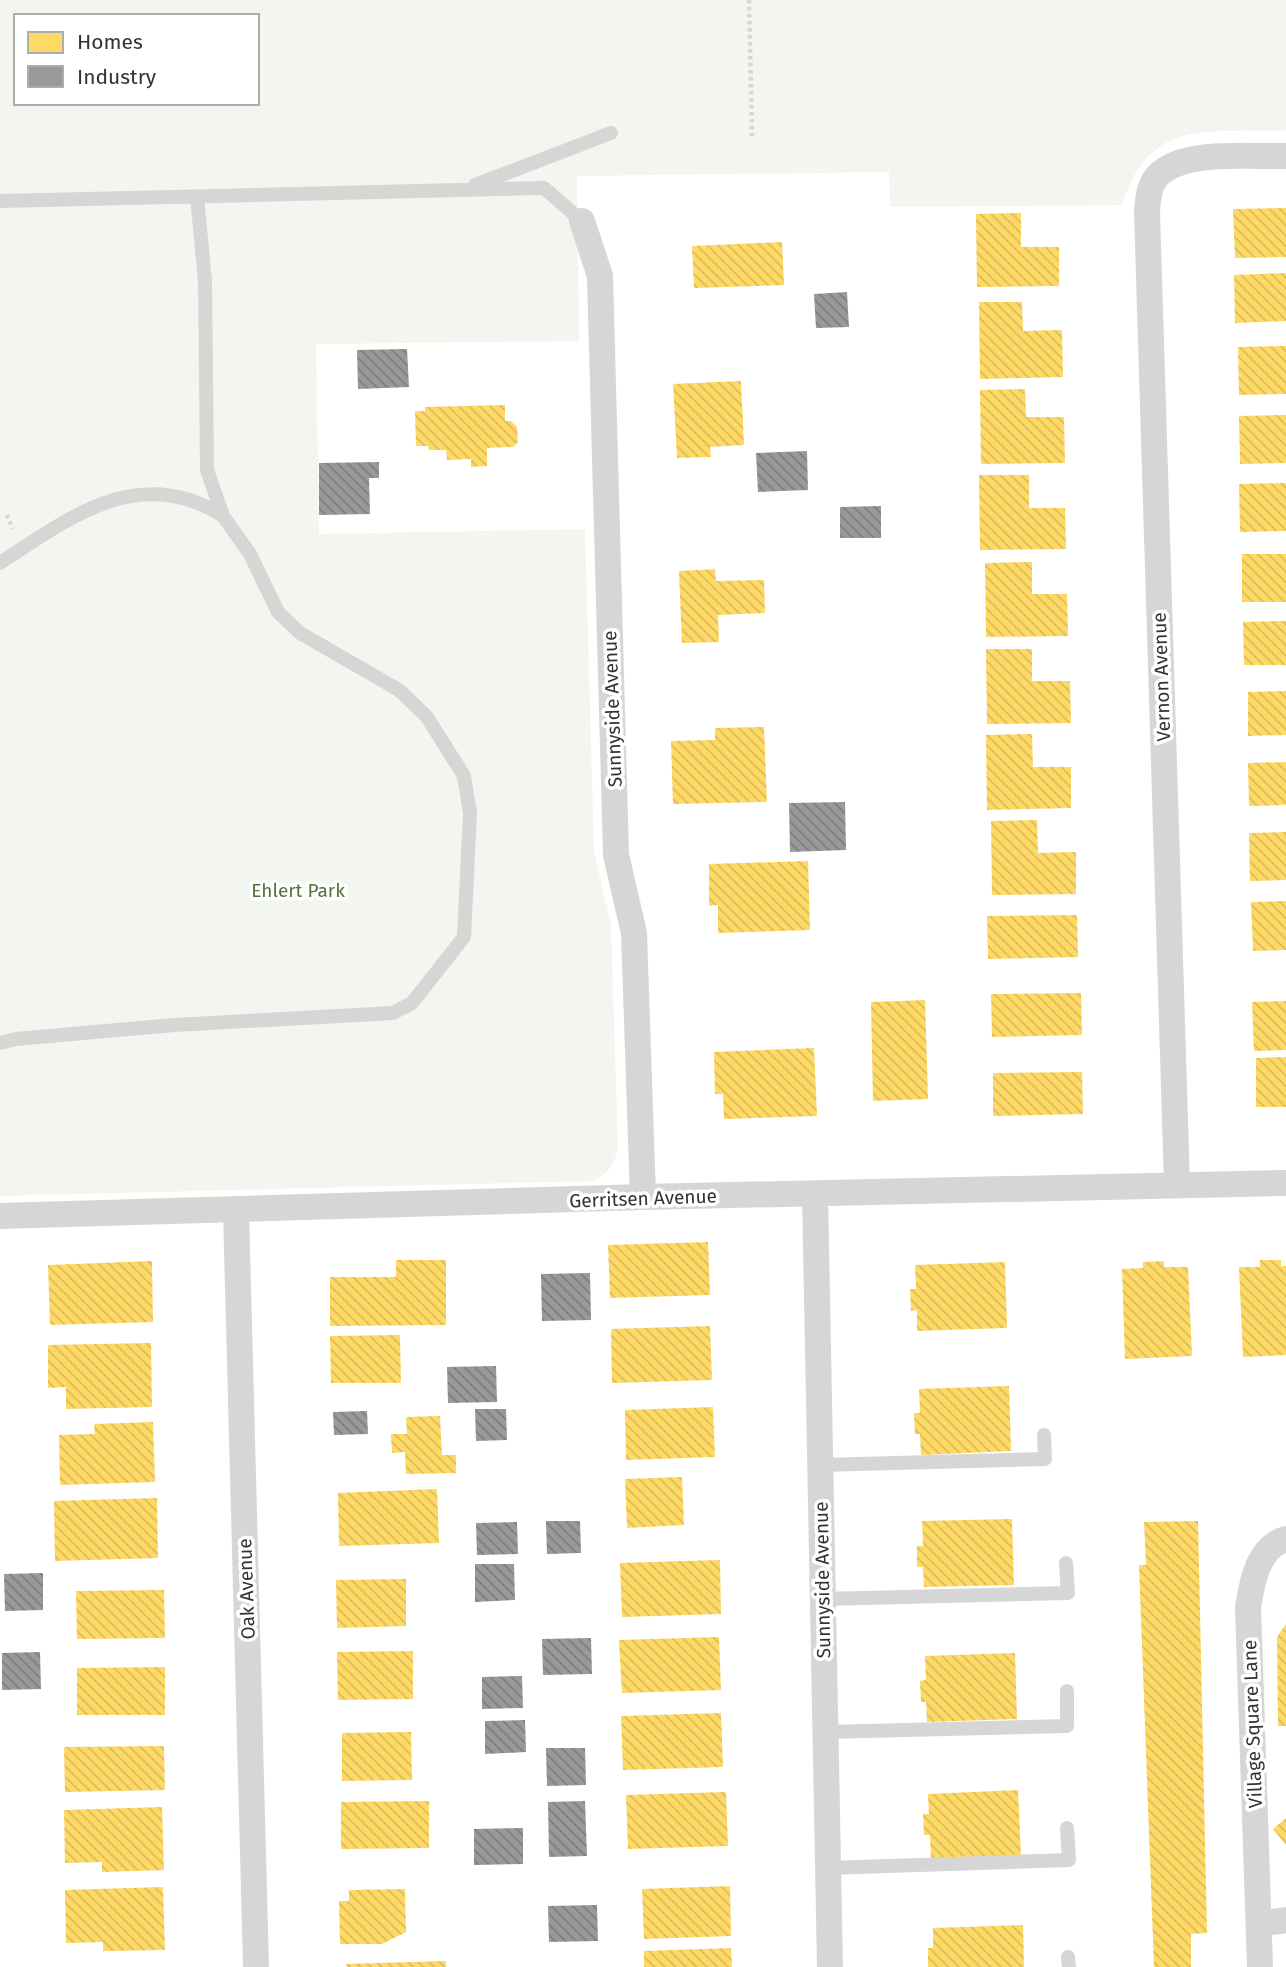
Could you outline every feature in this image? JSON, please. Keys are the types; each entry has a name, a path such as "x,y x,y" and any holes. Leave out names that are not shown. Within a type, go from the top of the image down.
{"street":[{"name":"Vernon Avenue","path":"1177,1185 1147,212 1149,190 1160,172 1182,162 1206,158 1286,156"},
{"name":"Sunnyside Avenue","path":"582,221 600,276 616,855 634,933 643,1197"},
{"name":"Gerritsen Avenue","path":"0,1216 643,1197 1286,1183"},
{"name":"Sunnyside Avenue","path":"815,1194 830,1967"},
{"name":"Oak Avenue","path":"236,1211 257,1967"},
{"name":"Village Square Lane","path":"1260,1967 1248,1607 1254,1570 1279,1541 1286,1539"},
{"path":"1259,1924 1286,1920"}],"lane":[{"path":"466,189 611,133"},
{"path":"0,201 544,188 582,221"},
{"path":"0,1043 16,1039 161,1026 393,1013 412,1003 464,937 470,813 464,776 427,717 399,690 300,633 278,612 250,554 223,516 206,470 205,281 197,197"},
{"path":"0,563 85,511 116,497 155,495 201,502 223,516"},
{"path":"819,1465 1045,1459 1044,1435"},
{"path":"822,1599 1068,1592 1066,1563"},
{"path":"825,1732 1067,1726 1067,1691"},
{"path":"828,1868 1069,1860 1067,1828"}],"path":[{"path":"749,0 752,136"}],"green space":[{"name":"Ehlert Park","path":"0,0 1286,0 1286,131 1207,132 1185,135 1166,143 1148,156 1134,176 1122,205 890,207 889,172 577,176 579,341 316,344 319,534 585,529 594,852 611,925 618,1148 607,1172 593,1181 0,1196"}],"building: Homes":[{"path":"1286,208 1286,257 1235,258 1233,209"},
{"path":"1021,213 1021,247 1059,247 1059,286 977,287 976,214"},
{"path":"782,242 784,285 694,288 692,246"},
{"path":"1286,273 1286,321 1235,323 1234,275"},
{"path":"979,302 1022,302 1023,331 1062,330 1063,377 980,379"},
{"path":"1286,346 1286,394 1239,395 1238,347"},
{"path":"741,381 744,445 710,447 711,457 677,458 673,384"},
{"path":"1025,389 1026,417 1064,417 1065,463 981,464 980,390"},
{"path":"505,405 505,421 511,421 517,427 518,442 513,447 487,448 487,466 471,467 471,459 447,460 446,450 429,450 428,446 416,446 415,411 425,411 425,407"},
{"path":"1286,415 1286,463 1240,464 1239,416"},
{"path":"979,475 1029,475 1029,508 1065,508 1066,549 980,550"},
{"path":"1286,483 1286,531 1240,532 1239,484"},
{"path":"1242,554 1286,554 1286,602 1242,602"},
{"path":"1032,562 1032,594 1067,594 1068,636 986,637 985,563"},
{"path":"715,569 716,581 764,580 765,613 718,615 719,642 682,643 679,571"},
{"path":"1286,621 1286,665 1244,665 1243,622"},
{"path":"986,649 1032,649 1032,681 1070,681 1071,723 987,724"},
{"path":"1286,691 1286,735 1248,736 1248,692"},
{"path":"764,727 767,802 673,804 671,741 715,740 715,728"},
{"path":"1032,734 1033,767 1071,767 1071,808 987,810 986,735"},
{"path":"1286,762 1286,805 1249,806 1248,763"},
{"path":"1037,820 1038,853 1076,852 1076,894 992,895 991,821"},
{"path":"1286,832 1286,880 1250,881 1249,833"},
{"path":"808,861 810,930 718,933 718,905 709,906 709,864"},
{"path":"1286,901 1286,950 1253,951 1251,902"},
{"path":"1077,915 1078,957 988,959 987,916"},
{"path":"1081,993 1082,1035 992,1037 991,994"},
{"path":"925,1000 928,1099 873,1101 871,1002"},
{"path":"1286,1001 1286,1050 1254,1051 1252,1002"},
{"path":"814,1048 817,1116 724,1119 723,1094 715,1094 714,1052"},
{"path":"1286,1057 1286,1107 1256,1107 1256,1058"},
{"path":"1082,1072 1083,1114 993,1116 993,1073"},
{"path":"708,1242 710,1295 610,1298 608,1245"},
{"path":"396,1260 446,1260 446,1325 330,1326 330,1277 396,1277"},
{"path":"1260,1260 1281,1260 1281,1266 1286,1266 1286,1355 1243,1357 1239,1267 1260,1267"},
{"path":"152,1261 153,1322 50,1325 48,1265"},
{"path":"1164,1261 1164,1267 1188,1267 1192,1356 1125,1359 1122,1269 1143,1268 1143,1262"},
{"path":"1005,1262 1007,1328 917,1331 917,1310 911,1311 910,1289 916,1289 915,1265"},
{"path":"710,1326 712,1380 612,1383 611,1329"},
{"path":"400,1335 401,1383 331,1383 330,1336"},
{"path":"151,1343 152,1407 66,1409 66,1387 48,1388 48,1345"},
{"path":"1009,1386 1011,1451 921,1455 920,1434 915,1434 914,1413 920,1413 919,1389"},
{"path":"713,1407 715,1457 626,1460 625,1410"},
{"path":"440,1416 442,1455 456,1455 456,1473 406,1474 405,1452 392,1453 391,1434 407,1434 406,1417"},
{"path":"153,1422 155,1482 60,1485 59,1435 95,1434 94,1424"},
{"path":"682,1477 684,1525 627,1528 625,1479"},
{"path":"437,1489 439,1543 339,1546 338,1493"},
{"path":"157,1498 158,1558 55,1561 54,1501"},
{"path":"1012,1519 1014,1585 924,1587 923,1567 917,1567 917,1546 923,1546 922,1521"},
{"path":"1198,1521 1207,1933 1191,1934 1191,1967 1154,1967 1139,1565 1146,1565 1144,1522"},
{"path":"720,1560 721,1614 622,1617 620,1563"},
{"path":"406,1579 406,1626 337,1628 336,1580"},
{"path":"164,1590 165,1638 77,1639 76,1591"},
{"path":"1286,1624 1286,1726 1278,1726 1277,1637"},
{"path":"719,1637 721,1690 622,1693 619,1640"},
{"path":"413,1651 413,1699 338,1700 337,1652"},
{"path":"1015,1653 1017,1719 927,1722 926,1702 921,1702 920,1681 926,1680 925,1656"},
{"path":"165,1667 165,1715 77,1715 77,1668"},
{"path":"721,1713 723,1767 623,1770 621,1716"},
{"path":"411,1732 412,1780 342,1781 342,1733"},
{"path":"164,1746 165,1790 65,1792 64,1747"},
{"path":"1018,1790 1021,1856 931,1860 930,1835 924,1835 923,1814 929,1814 928,1794"},
{"path":"726,1792 728,1846 628,1849 626,1795"},
{"path":"429,1801 429,1848 341,1849 341,1802"},
{"path":"162,1807 164,1870 102,1872 102,1862 65,1863 64,1810"},
{"path":"1286,1818 1286,1845 1273,1829"},
{"path":"730,1886 731,1936 644,1939 642,1889"},
{"path":"163,1887 165,1950 103,1951 103,1942 66,1943 65,1890"},
{"path":"405,1889 406,1932 382,1944 340,1944 339,1901 349,1901 349,1890"},
{"path":"1023,1925 1024,1967 928,1967 928,1948 933,1948 933,1928"},
{"path":"731,1948 732,1967 644,1967 644,1951"},
{"path":"446,1961 446,1967 347,1967 346,1964"}],"building: Industry":[{"path":"847,292 849,327 816,328 814,294"},
{"path":"407,349 409,387 358,389 357,350"},
{"path":"807,451 808,490 758,492 756,453"},
{"path":"379,462 379,478 369,478 370,514 319,515 319,463"},
{"path":"881,506 881,538 840,538 840,507"},
{"path":"845,802 846,850 790,852 789,803"},
{"path":"590,1273 591,1320 542,1321 541,1274"},
{"path":"496,1366 497,1402 448,1403 447,1367"},
{"path":"475,1409 506,1409 507,1440 476,1441"},
{"path":"367,1411 368,1434 334,1435 333,1412"},
{"path":"546,1521 580,1521 581,1553 547,1554"},
{"path":"517,1522 518,1554 477,1555 476,1523"},
{"path":"475,1564 514,1564 515,1600 475,1602"},
{"path":"43,1573 43,1610 5,1611 4,1574"},
{"path":"591,1638 592,1674 543,1675 542,1639"},
{"path":"40,1652 41,1689 2,1690 2,1653"},
{"path":"522,1676 523,1708 482,1709 482,1677"},
{"path":"525,1720 526,1752 485,1754 485,1721"},
{"path":"546,1748 585,1748 586,1785 547,1786"},
{"path":"585,1801 587,1856 549,1857 548,1802"},
{"path":"523,1828 523,1864 474,1865 474,1829"},
{"path":"597,1905 598,1941 549,1942 548,1906"}]}
